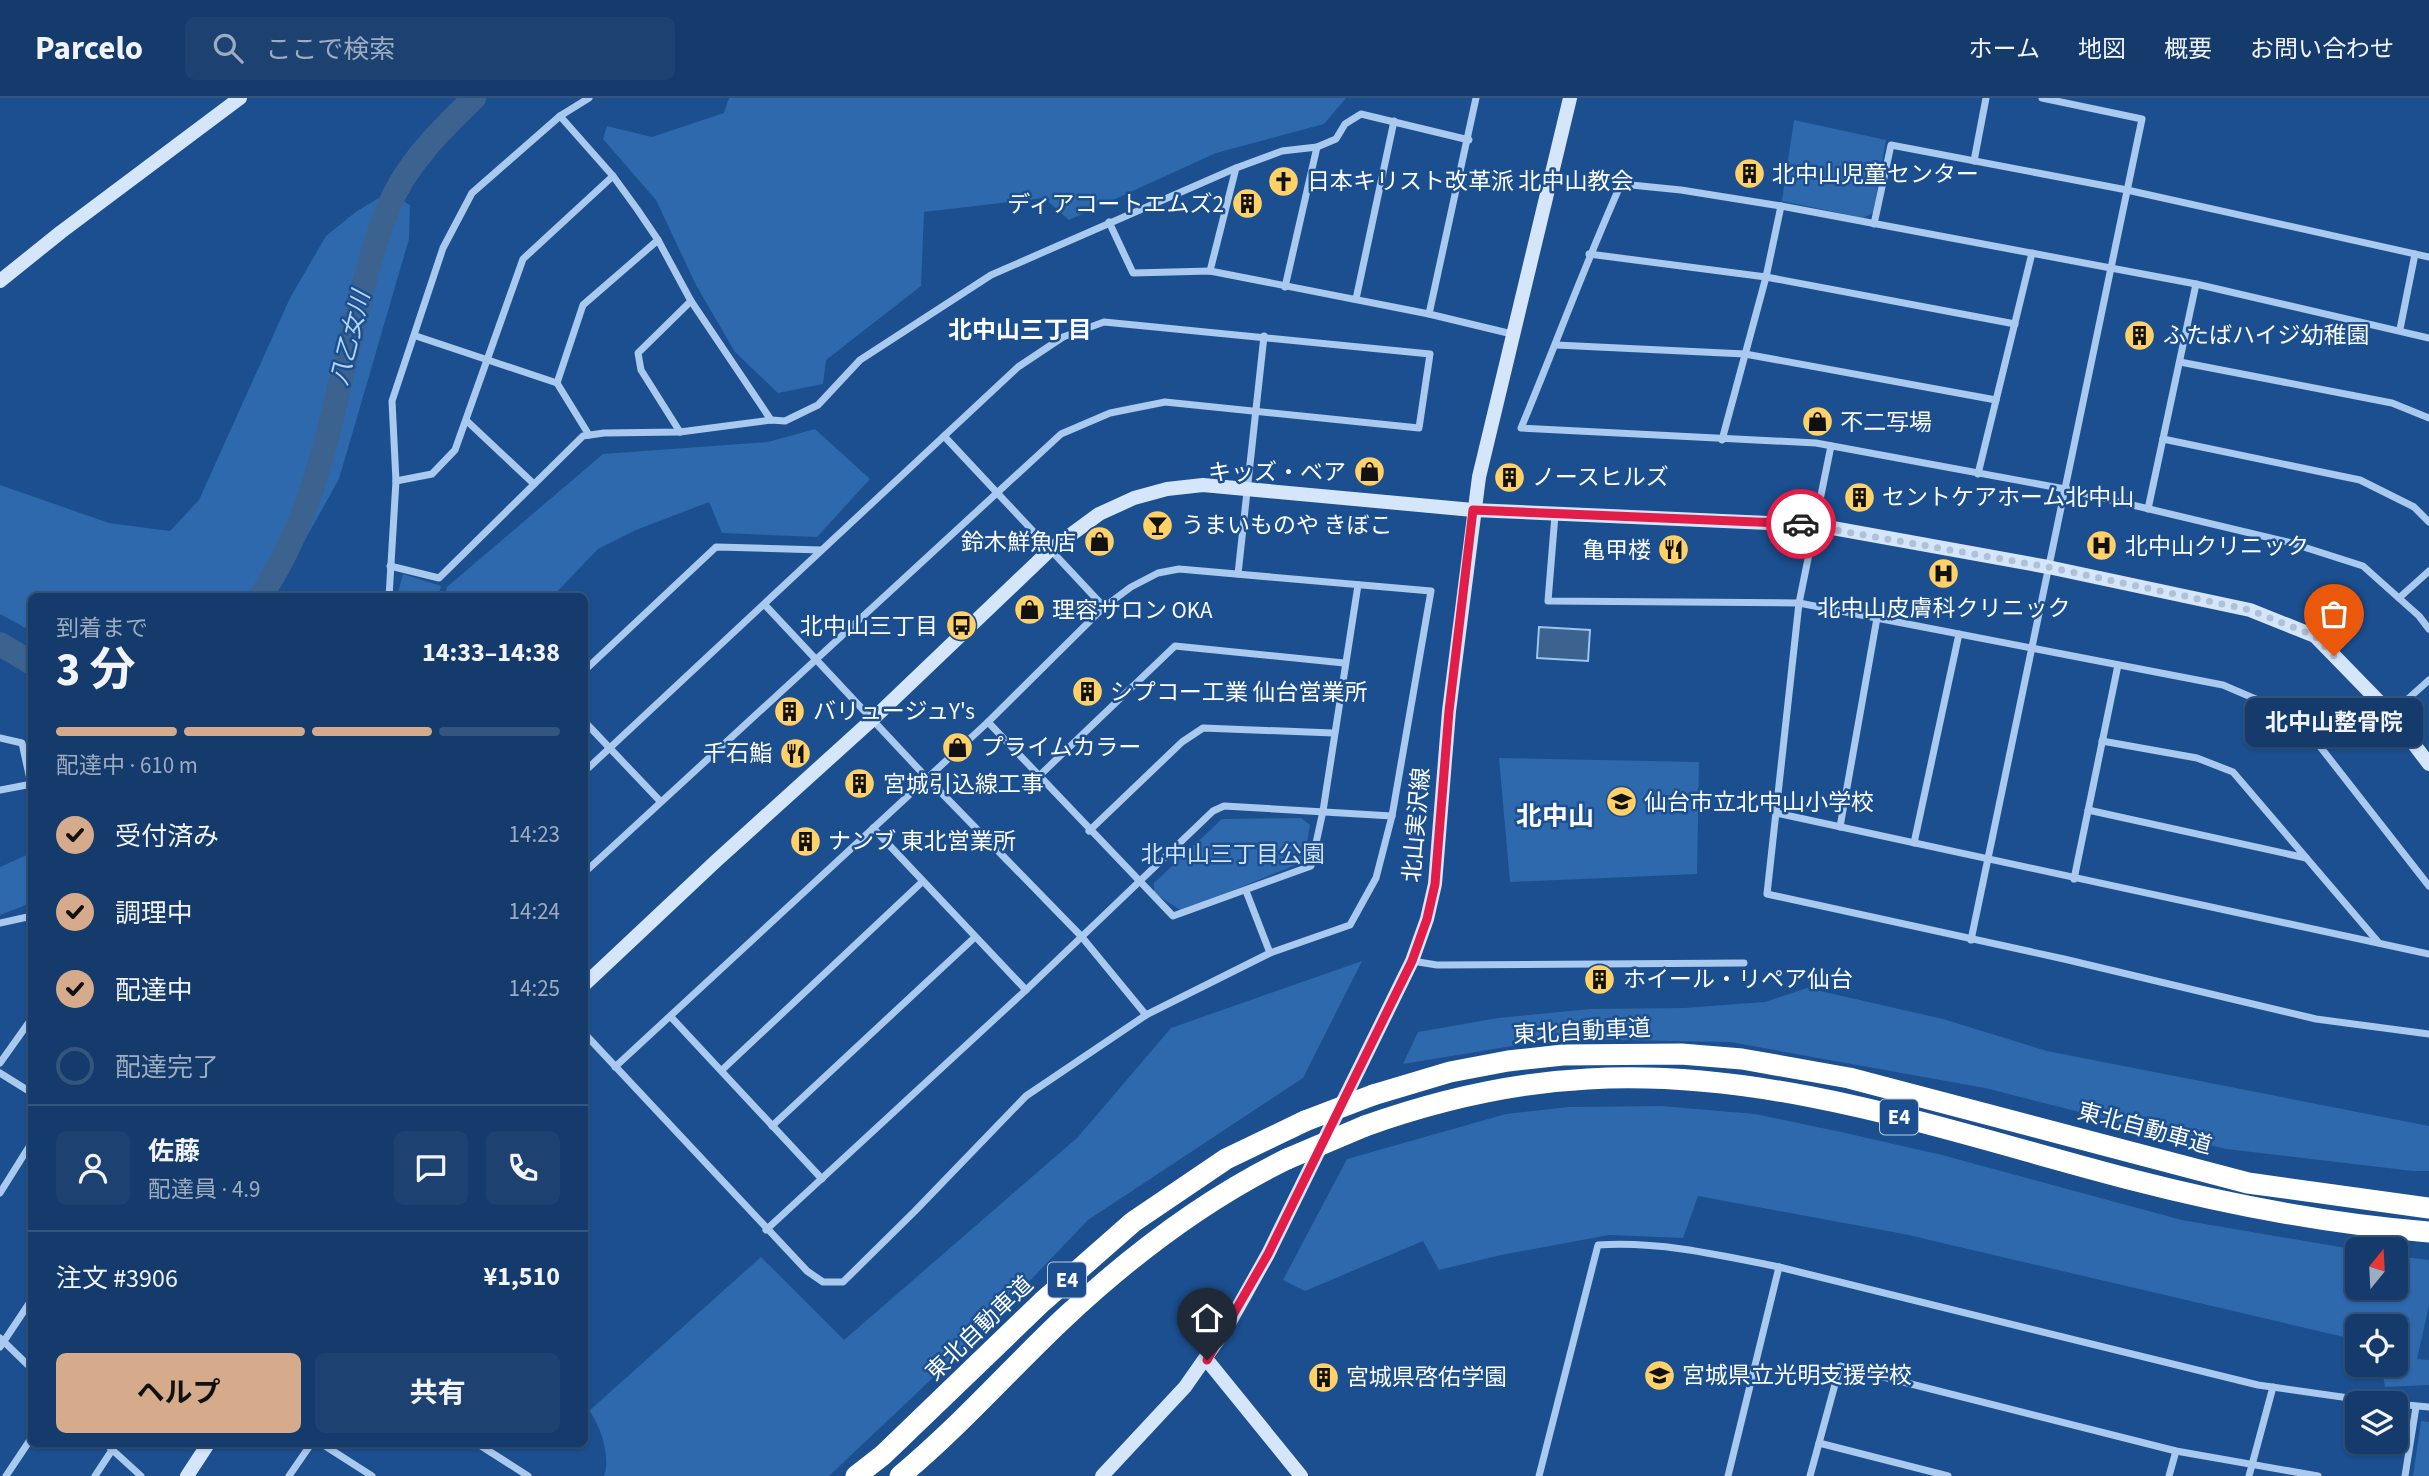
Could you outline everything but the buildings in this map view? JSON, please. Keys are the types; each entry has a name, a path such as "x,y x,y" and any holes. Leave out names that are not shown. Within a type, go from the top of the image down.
{"highway":[{"name":"東北自動車道","path":"856,1476 883,1455 1051,1294 1133,1222 1226,1159 1304,1121 1373,1094 1450,1072 1508,1061 1563,1055 1633,1053 1742,1059 1849,1078 2248,1183 2429,1208"},
{"name":"東北自動車道","path":"900,1476 950,1432 1061,1321 1140,1252 1208,1203 1287,1159 1365,1125 1441,1101 1536,1083 1602,1078 1706,1081 1769,1088 1822,1099 2136,1181 2277,1212 2429,1232"}],"street":[{"path":"0,281 240,98"},
{"path":"389,593 396,481 392,401 416,336 443,248 471,193 560,116 589,98"},
{"path":"1429,314 1476,98"},
{"name":"北山実沢線","path":"1102,1476 1159,1417 1207,1360 1268,1254 1412,961 1427,919 1435,884 1449,711 1480,468 1548,199 1570,98"},
{"path":"1974,161 1986,98"},
{"path":"1971,940 2142,119 2042,98"},
{"path":"390,566 439,578 583,436 680,432 771,420 785,421 818,405 860,360 992,275 1236,168 1282,151 1317,146 1336,139 1345,124 1361,114 1469,140"},
{"path":"560,116 613,176 658,240 691,301 771,420"},
{"path":"1356,299 1394,121"},
{"path":"1874,224 1891,145 2127,190 2429,257"},
{"path":"1285,287 1317,146"},
{"path":"1210,271 1236,168"},
{"path":"396,481 432,474 455,450 468,422 523,259 613,176"},
{"path":"2429,338 2400,329 2196,284 1781,206 1681,190 1621,184 1589,254 1556,345 1521,428 1831,446 2064,489 2288,542 2363,566 2429,629"},
{"path":"1722,440 1766,277 1781,206"},
{"path":"1109,222 1133,272 1210,271 1429,314 1512,334"},
{"path":"557,383 583,305 658,240"},
{"path":"1978,474 2032,253"},
{"path":"1589,254 1766,277 2015,324"},
{"path":"2400,329 2415,254"},
{"path":"2148,509 2196,284"},
{"path":"680,432 641,370 638,353 691,301"},
{"path":"588,768 1018,367 1063,337 1104,322 1430,354 1419,428 1165,402 1110,413 1061,434 588,869"},
{"path":"416,336 557,383 589,435"},
{"path":"1238,574 1264,336"},
{"path":"1556,345 1745,354 1996,400"},
{"path":"2180,362 2392,403 2429,418"},
{"path":"468,422 534,484"},
{"path":"944,436 1104,607"},
{"path":"2163,439 2360,480 2414,508 2429,522"},
{"path":"1831,446 1800,603 1767,894 2316,1019 2428,1034 2429,1022"},
{"path":"588,981 874,718 1050,550 1099,513 1134,498 1167,489 1203,485 1473,510 1816,525 2048,567 2250,610 2315,636 2391,714 2429,764"},
{"path":"1555,514 1548,601 1800,603 2223,685 2265,703 2318,744 2429,886"},
{"path":"588,667 716,547 822,550"},
{"path":"588,1037 615,1067 766,1230 807,1271 823,1282 843,1282 1026,1096 1146,1015 1270,953 1350,925 1376,878 1392,816 1431,591 1179,569 1158,573 1132,587 1104,607 988,722 615,1067"},
{"path":"2399,598 2429,571"},
{"path":"988,722 1089,831 1173,916 1245,891 1311,866 1323,811 1358,585"},
{"path":"765,605 874,718 927,778 1081,936 1146,1015"},
{"path":"1840,827 1877,618"},
{"path":"1914,844 1959,634"},
{"path":"1038,777 1175,646 1345,663"},
{"path":"2074,878 2118,665"},
{"path":"2391,714 2429,680"},
{"path":"588,725 660,802"},
{"path":"1089,831 1182,742 1203,728 1334,733"},
{"path":"0,738 22,743 28,770"},
{"path":"2102,741 2197,758 2233,772 2380,945"},
{"path":"0,790 28,785"},
{"path":"766,1230 1026,990 1213,811 1224,806 1392,816"},
{"path":"2088,810 2307,858"},
{"path":"1776,813 2429,954"},
{"path":"873,828 1026,990"},
{"path":"722,1070 922,882"},
{"path":"1245,891 1270,953"},
{"path":"0,923 28,917"},
{"path":"772,1126 974,937"},
{"path":"1412,961 1437,965 1744,963"},
{"path":"671,1017 822,1179"},
{"path":"0,1063 28,1024"},
{"path":"0,1073 28,1090"},
{"path":"0,1194 28,1148"},
{"path":"1539,1476 1598,1245 1620,1243 1702,1251 1779,1267 2273,1387 2345,1397"},
{"path":"1728,1476 1779,1267"},
{"path":"28,1304 1,1342 28,1366"},
{"path":"1207,1360 1301,1476"},
{"path":"1810,1476 1840,1366 2176,1451 2318,1476"},
{"path":"2249,1476 2273,1387"},
{"path":"2408,1406 2429,1407"},
{"path":"2405,1476 2416,1407"},
{"path":"6,1476 28,1443"},
{"path":"1819,1443 1948,1476"},
{"path":"95,1476 111,1447"},
{"path":"113,1447 141,1476"},
{"path":"187,1476 206,1447"},
{"path":"289,1476 309,1447"},
{"path":"327,1447 372,1476"},
{"path":"483,1447 528,1476"},
{"path":"2169,1476 2176,1451"}],"green space":[{"path":"729,98 1346,98 1324,124 1216,153 1069,220 1044,198 924,212 921,286 826,360 823,384 778,393 735,352 696,285 656,200 603,139 607,126 652,137 724,113"},
{"path":"1794,120 1886,140 1873,213 1863,218 1782,201"},
{"path":"384,195 393,195 410,205 409,239 339,479 275,593 28,593 28,629 0,614 0,485 109,523 170,531 199,500 290,298 326,236 357,211"},
{"path":"815,429 870,479 817,537 722,533 709,502 636,530 598,549 556,593 445,593 447,587 603,454 768,442"},
{"path":"403,574 441,586 439,593 398,593"},
{"path":"1499,758 1699,762 1697,874 1510,882"},
{"name":"北中山三丁目公園","path":"1301,818 1310,825 1305,854 1300,863 1182,911 1154,893 1154,883 1222,819"},
{"path":"28,854 28,904 0,915 0,867"},
{"path":"1362,961 1303,1078 1088,1220 974,1339 829,1476 604,1476 604,1442 589,1411 761,1257 844,1340 1078,1137 1171,1028"},
{"path":"1807,988 1943,1019 2047,1051 2429,1126 2429,1171 2226,1149 1985,1088 1730,1042 1555,1039 1403,1064 1418,1032 1498,1018 1590,1009 1684,1008 1765,1002"},
{"path":"1661,1106 1755,1114 1942,1155 2182,1220 2345,1248 2345,1300 2408,1300 2408,1257 2429,1260 2429,1306 2417,1359 2429,1360 2429,1385 2385,1387 2383,1377 2408,1377 2408,1314 2345,1314 2345,1337 1904,1234 1698,1196 1683,1238 1609,1235 1501,1255 1439,1270 1423,1241 1305,1291 1283,1280 1347,1159 1506,1114 1569,1107"},
{"path":"2421,1421 2429,1422 2429,1476 2413,1476"}],"shaded area":[{"path":"1539,627 1590,630 1588,661 1537,658"}],"waterway":[{"name":"八乙女川","path":"262,593 286,552 306,505 335,406 358,304 389,206 415,162 474,98"},
{"name":"八乙女川","path":"0,644 28,661"}],"way so far":[{"path":"1801,524 2048,567 2250,610 2315,636 2334,656"}],"place":[{"name":"北中山児童センター","path":"1749,174"},
{"name":"日本キリスト改革派 北中山教会","path":"1284,181"},
{"name":"ディアコートエムズ2","path":"1247,204"},
{"name":"ふたばハイジ幼稚園","path":"2140,335"},
{"name":"不二写場","path":"1817,422"},
{"name":"キッズ・ベア","path":"1369,472"},
{"name":"ノースヒルズ","path":"1509,477"},
{"name":"セントケアホーム北中山","path":"1859,497"},
{"name":"うまいものや きぼこ","path":"1158,525"},
{"name":"鈴木鮮魚店","path":"1099,542"},
{"name":"北中山クリニック","path":"2102,546"},
{"name":"亀甲楼","path":"1674,550"},
{"name":"北中山皮膚科クリニック","path":"1944,574"},
{"name":"理容サロン OKA","path":"1029,610"},
{"name":"北中山三丁目","path":"961,626"},
{"name":"北中山整骨院","path":"2334,656"},
{"name":"シプコー工業 仙台営業所","path":"1087,692"},
{"name":"バリュージュY's","path":"790,711"},
{"name":"プライムカラー","path":"958,747"},
{"name":"千石鮨","path":"795,753"},
{"name":"宮城引込線工事","path":"860,784"},
{"name":"仙台市立北中山小学校","path":"1621,802"},
{"name":"ナンブ 東北営業所","path":"805,841"},
{"name":"ホイール・リペア仙台","path":"1600,979"},
{"name":"宮城県立光明支援学校","path":"1659,1375"},
{"name":"宮城県啓佑学園","path":"1323,1377"}],"district":[{"name":"北中山三丁目","path":"1020,330"},
{"name":"北中山","path":"1555,816"}],"route":[{"path":"1207,1360 1268,1254 1412,961 1427,919 1437,867 1449,711 1473,510 1801,524"}]}
